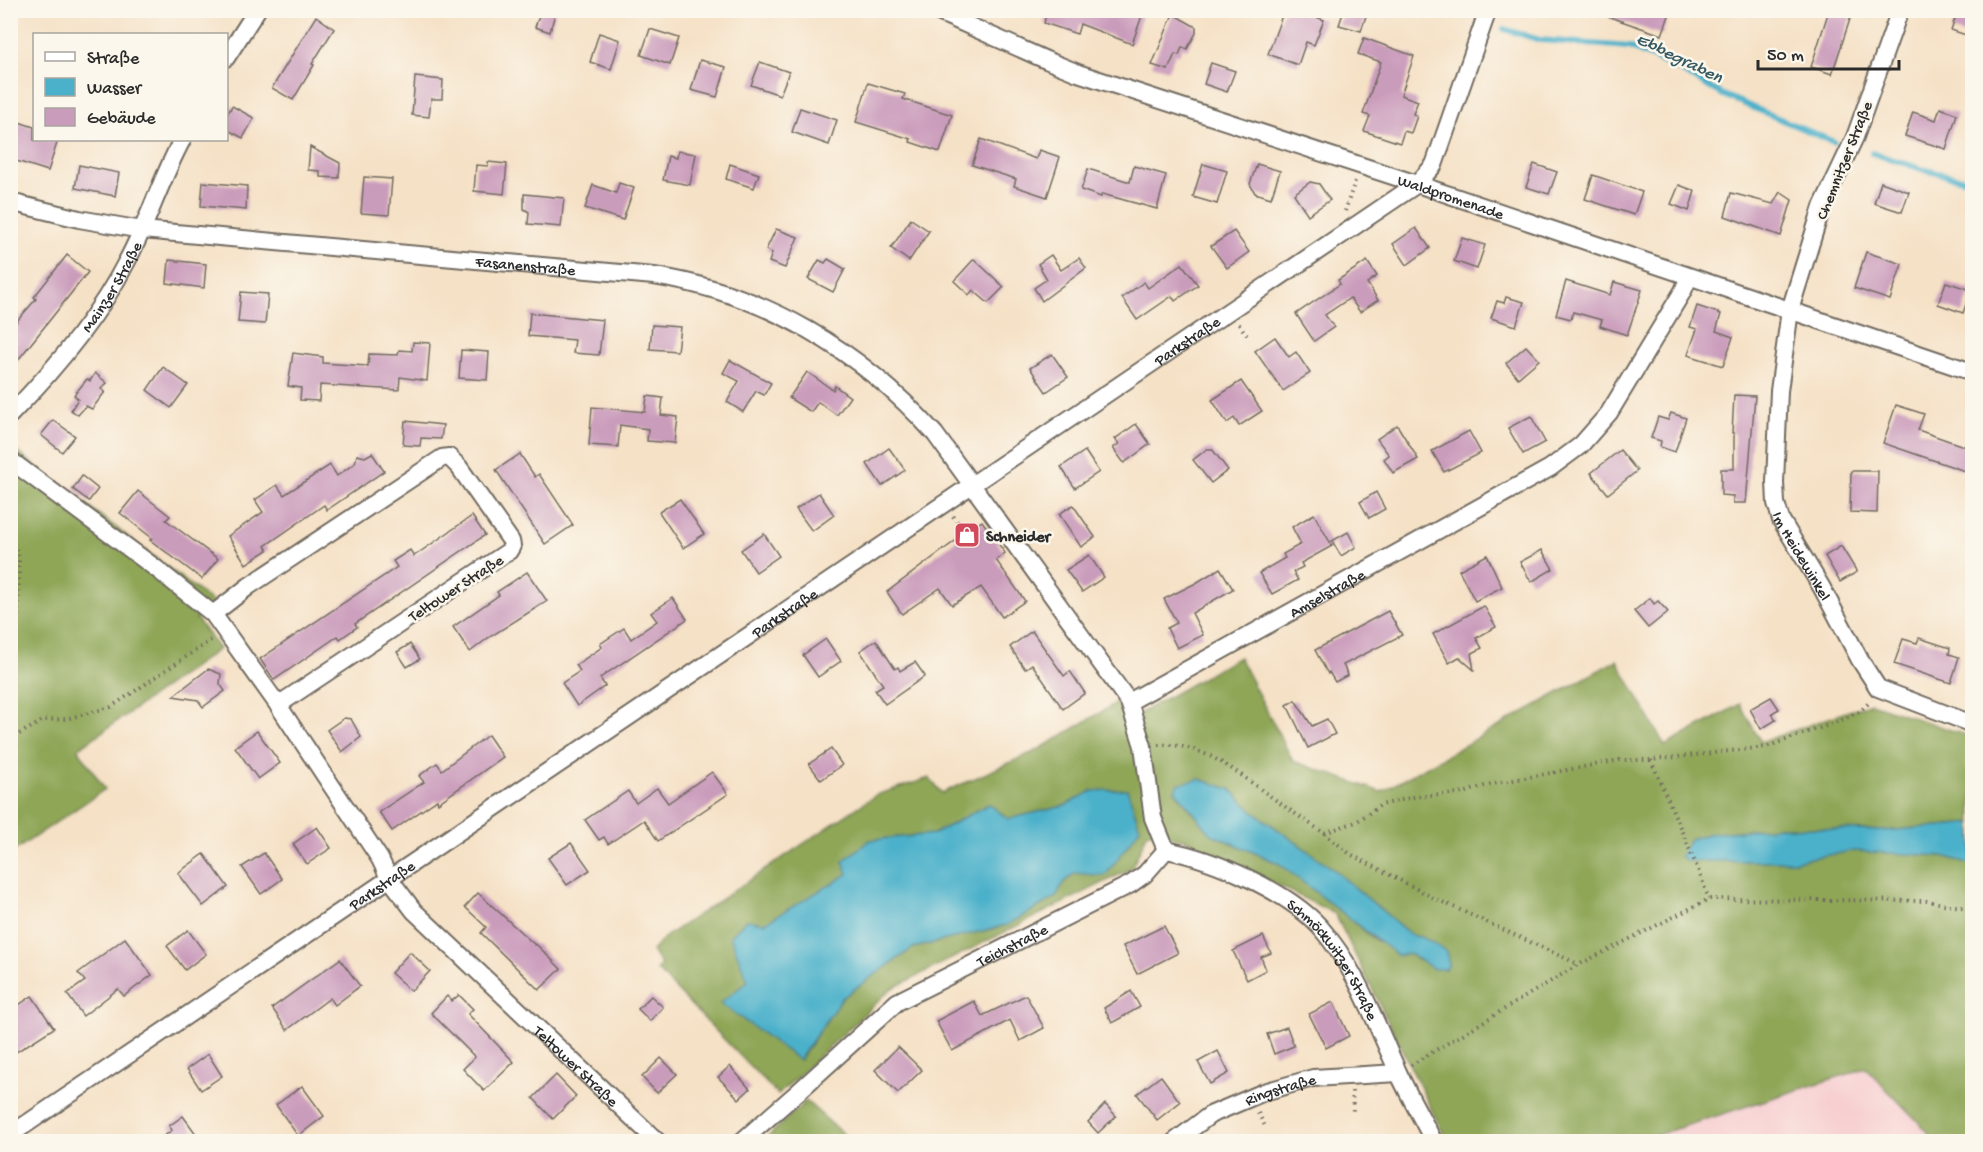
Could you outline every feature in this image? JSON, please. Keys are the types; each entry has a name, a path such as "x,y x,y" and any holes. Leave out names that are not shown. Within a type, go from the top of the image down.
{"street":[{"path":"228,55 256,10"},
{"name":"Waldpromenade","path":"934,10 1078,73 1417,184 1972,372"},
{"name":"Parkstraße","path":"10,1135 1417,184 1434,165 1488,10"},
{"name":"Chemnitzer Straße","path":"1790,310 1822,207 1855,137 1900,10"},
{"name":"Mainzer Straße","path":"10,415 35,390 110,292 127,262 165,173 181,141"},
{"name":"Fasanenstraße","path":"10,202 79,219 142,230 654,276 681,280 718,290 780,314 832,343 856,360 919,416 972,485"},
{"name":"Amselstraße","path":"1129,702 1550,468 1581,445 1609,413 1683,291 1689,277"},
{"name":"Im Heidewinkel","path":"1790,310 1779,391 1776,503 1781,520 1878,688"},
{"name":"Teltower Straße","path":"213,614 249,586 442,458 449,457 459,467 511,541 512,546 509,551 278,705"},
{"name":"Teltower Straße","path":"10,460 158,570 213,614 278,705 380,859 389,878 414,911 658,1142"},
{"path":"972,485 1129,702 1143,746 1153,818 1166,850"},
{"path":"1878,688 1972,724"},
{"name":"Schmöckwitzer Straße","path":"1166,850 1191,855 1256,883 1304,912 1321,928 1351,970 1372,1010 1398,1073 1434,1142"},
{"name":"Teichstraße","path":"741,1142 897,1002 1131,884 1145,874 1166,850"},
{"name":"Ringstraße","path":"1174,1142 1210,1115 1263,1092 1313,1078 1398,1073"}],"path":[{"path":"1345,211 1360,165"},
{"path":"1239,323 1248,337"},
{"path":"953,516 964,530"},
{"path":"10,531 20,570 17,592 18,615 10,624"},
{"path":"10,744 14,737 44,720 66,718 111,707 212,639"},
{"path":"10,678 14,737"},
{"path":"1324,833 1356,822 1381,805 1414,797 1464,793 1487,785 1620,760 1651,760 1766,747 1859,712 1870,702 1878,688"},
{"path":"1143,746 1167,744 1188,747 1206,754 1232,768 1350,854 1436,898 1578,965"},
{"path":"1651,760 1709,899"},
{"path":"1398,1073 1578,965 1709,899 1927,902 1972,909"},
{"path":"1353,1086 1353,1112"}],"shaded area":[{"path":"1866,1068 1928,1132 1931,1141 1638,1142"}],"green space":[{"path":"10,446 214,603 196,618 219,649 78,749 105,789 11,853"},
{"path":"1239,657 1293,761 1381,792 1617,660 1665,746 1740,704 1761,742 1871,703 1972,737 1972,823 1885,831 1781,827 1708,834 1690,839 1794,861 1852,850 1943,856 1972,864 1972,1141 1931,1141 1928,1132 1866,1068 1638,1141 1447,1141 1335,914 1188,840 1148,832 1131,869 891,989 778,1095 657,970 661,965 652,951 665,937 876,795 929,778 942,793 1038,750 1116,703 1128,720","holes":["1230,789 1252,811 1333,869 1411,935 1424,938 1418,961 1408,953 1375,940 1322,895 1278,863 1211,834 1175,791","1092,791 1075,873 1063,883 1056,897 1007,925 913,948 842,998 800,1060 721,1003 748,981 765,923 849,874 870,840 934,834 989,804 1008,819 1064,806"]},
{"path":"806,1101 851,1141 763,1141"}],"water":[{"path":"1199,779 1230,789 1252,811 1333,869 1411,935 1424,938 1446,951 1449,964 1446,969 1434,969 1408,953 1398,956 1278,863 1211,834 1175,790 1178,784"},
{"path":"1127,789 1140,828 1105,876 1075,873 1063,883 1056,897 1007,925 913,948 842,998 799,1060 720,1003 748,981 730,936 746,920 765,923 848,874 843,861 870,840 934,834 989,804 1008,819 1064,806 1092,791"},
{"path":"1972,823 1972,864 1943,856 1852,851 1794,861 1687,861 1680,856 1690,839 1708,834 1781,827 1885,831"}],"building":[{"path":"541,10 556,10 550,32 535,27"},
{"path":"1047,10 1144,10 1132,44 1080,24 1077,34 1044,23"},
{"path":"1284,10 1297,10 1324,20 1314,45 1306,42 1298,65 1268,54"},
{"path":"1344,10 1368,10 1361,31 1339,25"},
{"path":"1599,10 1671,10 1662,35 1598,13"},
{"path":"1829,10 1853,10 1832,74 1811,67"},
{"path":"1958,10 1972,10 1972,37 1951,30"},
{"path":"1173,14 1196,27 1196,33 1187,49 1182,47 1179,55 1175,54 1168,70 1152,65"},
{"path":"316,16 334,29 293,100 272,88"},
{"path":"650,29 679,38 670,65 641,55"},
{"path":"599,33 620,40 611,69 590,62"},
{"path":"1364,38 1414,56 1401,95 1418,101 1413,114 1417,116 1411,133 1404,131 1400,143 1364,131 1370,116 1363,114 1381,62 1358,54"},
{"path":"700,60 726,67 717,97 691,90"},
{"path":"760,62 789,72 780,95 751,85"},
{"path":"1211,63 1235,71 1227,92 1204,84"},
{"path":"415,77 443,80 442,99 431,99 429,117 412,115"},
{"path":"868,83 905,94 903,99 952,115 940,152 910,142 911,139 856,122"},
{"path":"232,106 254,118 243,138 228,130 228,113"},
{"path":"800,108 837,120 829,145 792,132"},
{"path":"1940,108 1957,114 1946,149 1905,136 1913,112 1936,120"},
{"path":"10,119 33,127 33,141 58,141 48,171 10,159"},
{"path":"981,139 1036,159 1039,150 1060,157 1047,197 1014,186 1016,179 972,165"},
{"path":"310,147 340,163 339,178 320,177 320,171 308,170"},
{"path":"677,151 696,154 690,185 663,180 668,156 676,158"},
{"path":"488,162 507,164 504,194 474,191 476,165 488,166"},
{"path":"730,164 759,174 754,188 726,179"},
{"path":"1203,164 1227,171 1217,204 1193,197"},
{"path":"1257,164 1280,171 1271,198 1255,193 1250,184"},
{"path":"1534,164 1557,172 1549,194 1526,187"},
{"path":"79,165 119,173 115,196 75,188"},
{"path":"1134,166 1166,175 1157,209 1102,194 1101,197 1081,190 1088,169 1130,182"},
{"path":"1593,175 1642,192 1634,215 1585,199"},
{"path":"364,177 392,179 389,215 361,213"},
{"path":"203,182 247,186 246,210 201,206"},
{"path":"1310,182 1319,184 1330,200 1308,215 1294,194"},
{"path":"1881,182 1909,192 1902,212 1874,203"},
{"path":"619,183 634,188 623,220 585,208 593,185 616,193"},
{"path":"1679,185 1695,191 1689,211 1671,204"},
{"path":"1780,192 1792,200 1781,236 1725,216 1731,193 1773,204"},
{"path":"524,194 564,198 561,227 528,224 529,212 524,209"},
{"path":"911,219 929,231 909,261 891,248"},
{"path":"1416,228 1430,248 1407,265 1393,244"},
{"path":"776,229 798,237 785,268 769,262 772,253 766,250"},
{"path":"1234,231 1249,252 1227,268 1211,246"},
{"path":"1462,238 1485,245 1477,269 1454,261"},
{"path":"1866,252 1902,264 1890,300 1854,288"},
{"path":"67,255 88,272 10,370 10,329 36,299 34,297"},
{"path":"1051,255 1061,270 1079,258 1086,268 1042,301 1034,288 1047,279 1038,264"},
{"path":"828,259 845,269 833,292 808,279 819,260 825,263"},
{"path":"974,259 1004,287 988,303 973,290 969,295 954,281"},
{"path":"169,260 206,264 204,288 167,283"},
{"path":"1367,261 1377,276 1367,283 1378,300 1360,312 1350,298 1325,315 1334,327 1314,341 1296,314 1340,284 1338,280"},
{"path":"1182,264 1198,285 1175,301 1172,296 1137,320 1122,298 1144,282 1148,288"},
{"path":"1566,281 1610,295 1614,282 1642,290 1627,335 1600,326 1602,320 1573,312 1571,319 1556,315"},
{"path":"1946,282 1971,290 1963,313 1938,304"},
{"path":"241,292 268,294 265,324 238,322"},
{"path":"1506,297 1524,302 1516,326 1491,318 1497,301 1504,303"},
{"path":"1697,306 1721,314 1716,331 1733,337 1723,366 1688,355 1697,329 1690,327"},
{"path":"530,313 603,320 599,355 573,353 575,340 528,336"},
{"path":"652,325 680,327 677,351 650,349"},
{"path":"1275,337 1289,357 1296,352 1310,373 1283,391 1255,351"},
{"path":"413,342 430,343 427,381 400,377 399,390 320,385 319,401 300,400 301,388 288,386 293,353 323,357 323,363 368,366 369,354 398,355 399,350 412,351"},
{"path":"1526,346 1539,360 1518,378 1506,363"},
{"path":"461,350 489,352 487,380 459,378"},
{"path":"1052,354 1068,377 1046,392 1030,368"},
{"path":"730,360 771,383 764,395 756,391 743,412 727,402 739,381 723,373"},
{"path":"163,367 188,385 171,408 147,390"},
{"path":"807,372 833,390 835,386 850,397 837,415 818,402 811,412 789,398"},
{"path":"95,373 107,383 101,389 105,392 92,409 86,406 78,415 71,410 78,399 74,395 87,379 90,381"},
{"path":"1241,381 1262,411 1239,426 1234,418 1227,423 1212,400"},
{"path":"1734,395 1755,396 1746,503 1733,503 1733,496 1721,495 1721,469 1734,469 1734,433 1732,433"},
{"path":"647,396 663,398 661,415 678,417 675,443 647,441 648,429 620,425 618,447 589,445 592,407 645,412"},
{"path":"1896,405 1924,414 1918,430 1972,449 1965,471 1883,443"},
{"path":"1671,413 1686,418 1675,452 1660,447 1661,441 1651,438 1658,417 1668,420"},
{"path":"1531,416 1545,442 1523,454 1508,428"},
{"path":"53,420 75,436 62,452 41,435"},
{"path":"405,421 443,425 441,439 421,438 420,446 403,445"},
{"path":"1136,424 1150,444 1124,463 1113,448 1119,444 1115,439"},
{"path":"1397,425 1418,459 1393,473 1384,459 1389,455 1377,439"},
{"path":"1469,431 1481,453 1444,472 1432,451"},
{"path":"889,448 905,470 882,486 867,464"},
{"path":"1207,449 1212,449 1228,470 1211,483 1193,460"},
{"path":"1620,450 1637,471 1608,494 1591,473"},
{"path":"1085,451 1099,472 1075,488 1061,467"},
{"path":"372,453 384,471 327,510 324,505 265,546 268,550 246,564 228,536 263,512 255,500 277,485 284,495 330,465 337,476 355,463 357,455 365,457"},
{"path":"520,454 535,477 539,474 573,525 545,544 496,470"},
{"path":"1851,471 1878,471 1877,513 1850,512"},
{"path":"82,476 98,489 89,501 73,489"},
{"path":"138,491 170,516 166,520 218,559 202,579 150,540 152,538 120,513"},
{"path":"1376,492 1385,509 1369,518 1360,502"},
{"path":"819,493 834,515 812,531 796,509"},
{"path":"680,499 704,534 683,548 659,512"},
{"path":"1073,505 1095,537 1081,547 1059,514"},
{"path":"1314,514 1332,546 1301,563 1303,567 1293,572 1298,580 1272,594 1259,573 1285,558 1283,554 1301,544 1292,527"},
{"path":"472,516 485,535 355,624 357,627 340,639 338,636 274,680 260,659 397,567 393,561 410,550 414,556"},
{"path":"982,521 1005,553 996,560 1025,601 1002,617 981,587 952,605 940,588 902,614 887,592"},
{"path":"1348,532 1356,547 1341,556 1332,541"},
{"path":"764,534 779,556 756,572 741,550"},
{"path":"1841,546 1857,572 1840,582 1825,556"},
{"path":"1542,550 1553,569 1531,582 1520,562"},
{"path":"1089,555 1104,577 1082,592 1066,570"},
{"path":"1487,555 1502,587 1475,601 1459,570"},
{"path":"1220,568 1233,589 1192,613 1203,635 1177,648 1167,628 1177,623 1164,599"},
{"path":"527,572 547,601 470,652 453,627 499,595 497,592"},
{"path":"673,598 687,619 600,678 605,686 577,706 562,683 580,671 576,665 602,647 600,644 624,628 631,639 657,621 651,613"},
{"path":"1650,598 1654,604 1658,601 1668,612 1648,628 1634,611"},
{"path":"1484,606 1496,627 1476,638 1482,648 1471,654 1474,670 1459,657 1449,663 1433,634"},
{"path":"1388,611 1402,635 1343,665 1348,675 1335,682 1315,650"},
{"path":"1032,631 1064,676 1070,671 1085,693 1063,709 1032,664 1025,669 1010,647"},
{"path":"1919,638 1950,648 1949,654 1959,657 1951,683 1894,664 1903,639 1917,643"},
{"path":"826,639 841,661 818,677 803,655"},
{"path":"876,640 895,669 898,667 900,671 915,662 925,676 885,704 875,690 883,685 860,651"},
{"path":"410,644 420,659 407,667 397,652"},
{"path":"208,669 221,674 220,684 225,691 203,707 198,700 173,696"},
{"path":"1771,697 1779,709 1772,713 1776,720 1761,729 1750,709"},
{"path":"1295,700 1312,726 1327,719 1335,734 1308,748 1287,705"},
{"path":"344,718 351,719 361,737 342,752 327,730"},
{"path":"257,731 280,763 258,779 235,747"},
{"path":"488,735 503,757 438,803 437,800 392,831 379,812 424,782 419,776 437,763 442,770"},
{"path":"831,749 842,765 821,780 809,764"},
{"path":"712,772 728,794 658,841 644,820 608,844 604,837 599,840 585,820 628,791 636,803 657,788 668,803"},
{"path":"317,827 331,848 307,864 293,844"},
{"path":"571,843 590,870 567,885 548,858"},
{"path":"264,853 282,879 261,894 242,867"},
{"path":"204,854 228,887 203,906 178,873"},
{"path":"478,893 561,969 539,990 481,933 486,927 465,907"},
{"path":"1164,926 1178,953 1137,974 1123,946"},
{"path":"188,930 206,954 185,970 167,946"},
{"path":"1263,936 1271,953 1261,957 1266,970 1247,980 1233,951"},
{"path":"125,938 152,975 124,996 118,989 83,1016 67,994 85,981 78,973"},
{"path":"410,952 430,971 411,991 391,973"},
{"path":"340,959 360,986 335,1005 330,998 287,1030 272,1008"},
{"path":"1131,991 1140,1007 1112,1023 1104,1008"},
{"path":"459,995 473,1009 468,1014 514,1062 484,1091 463,1069 475,1057 431,1013 447,996 452,1001"},
{"path":"1026,995 1044,1028 1020,1041 1010,1020 952,1051 936,1021 974,1001 982,1016"},
{"path":"32,996 54,1028 10,1056 10,1011"},
{"path":"651,996 663,1007 650,1021 638,1009"},
{"path":"1333,1002 1349,1036 1326,1048 1309,1014"},
{"path":"1287,1027 1294,1046 1274,1054 1267,1034"},
{"path":"898,1047 922,1070 898,1093 875,1070"},
{"path":"1218,1051 1229,1073 1210,1084 1198,1062"},
{"path":"208,1054 222,1076 201,1090 187,1069"},
{"path":"661,1058 677,1074 657,1093 642,1077"},
{"path":"730,1066 750,1089 739,1099 718,1077"},
{"path":"556,1075 576,1096 553,1119 533,1098"},
{"path":"1161,1076 1180,1102 1157,1120 1137,1094"},
{"path":"302,1086 324,1116 298,1136 276,1105"},
{"path":"1105,1104 1116,1116 1098,1133 1088,1122"},
{"path":"183,1116 202,1142 157,1142 172,1130 169,1126"}],"waterway":[{"name":"Ebbegraben","path":"1504,29 1540,40 1629,47 1672,66 1721,94 1834,142"},
{"name":"Ebbegraben","path":"1872,153 1925,170 1972,181"}],"place":[{"name":"Schneider","path":"967,535"}]}
